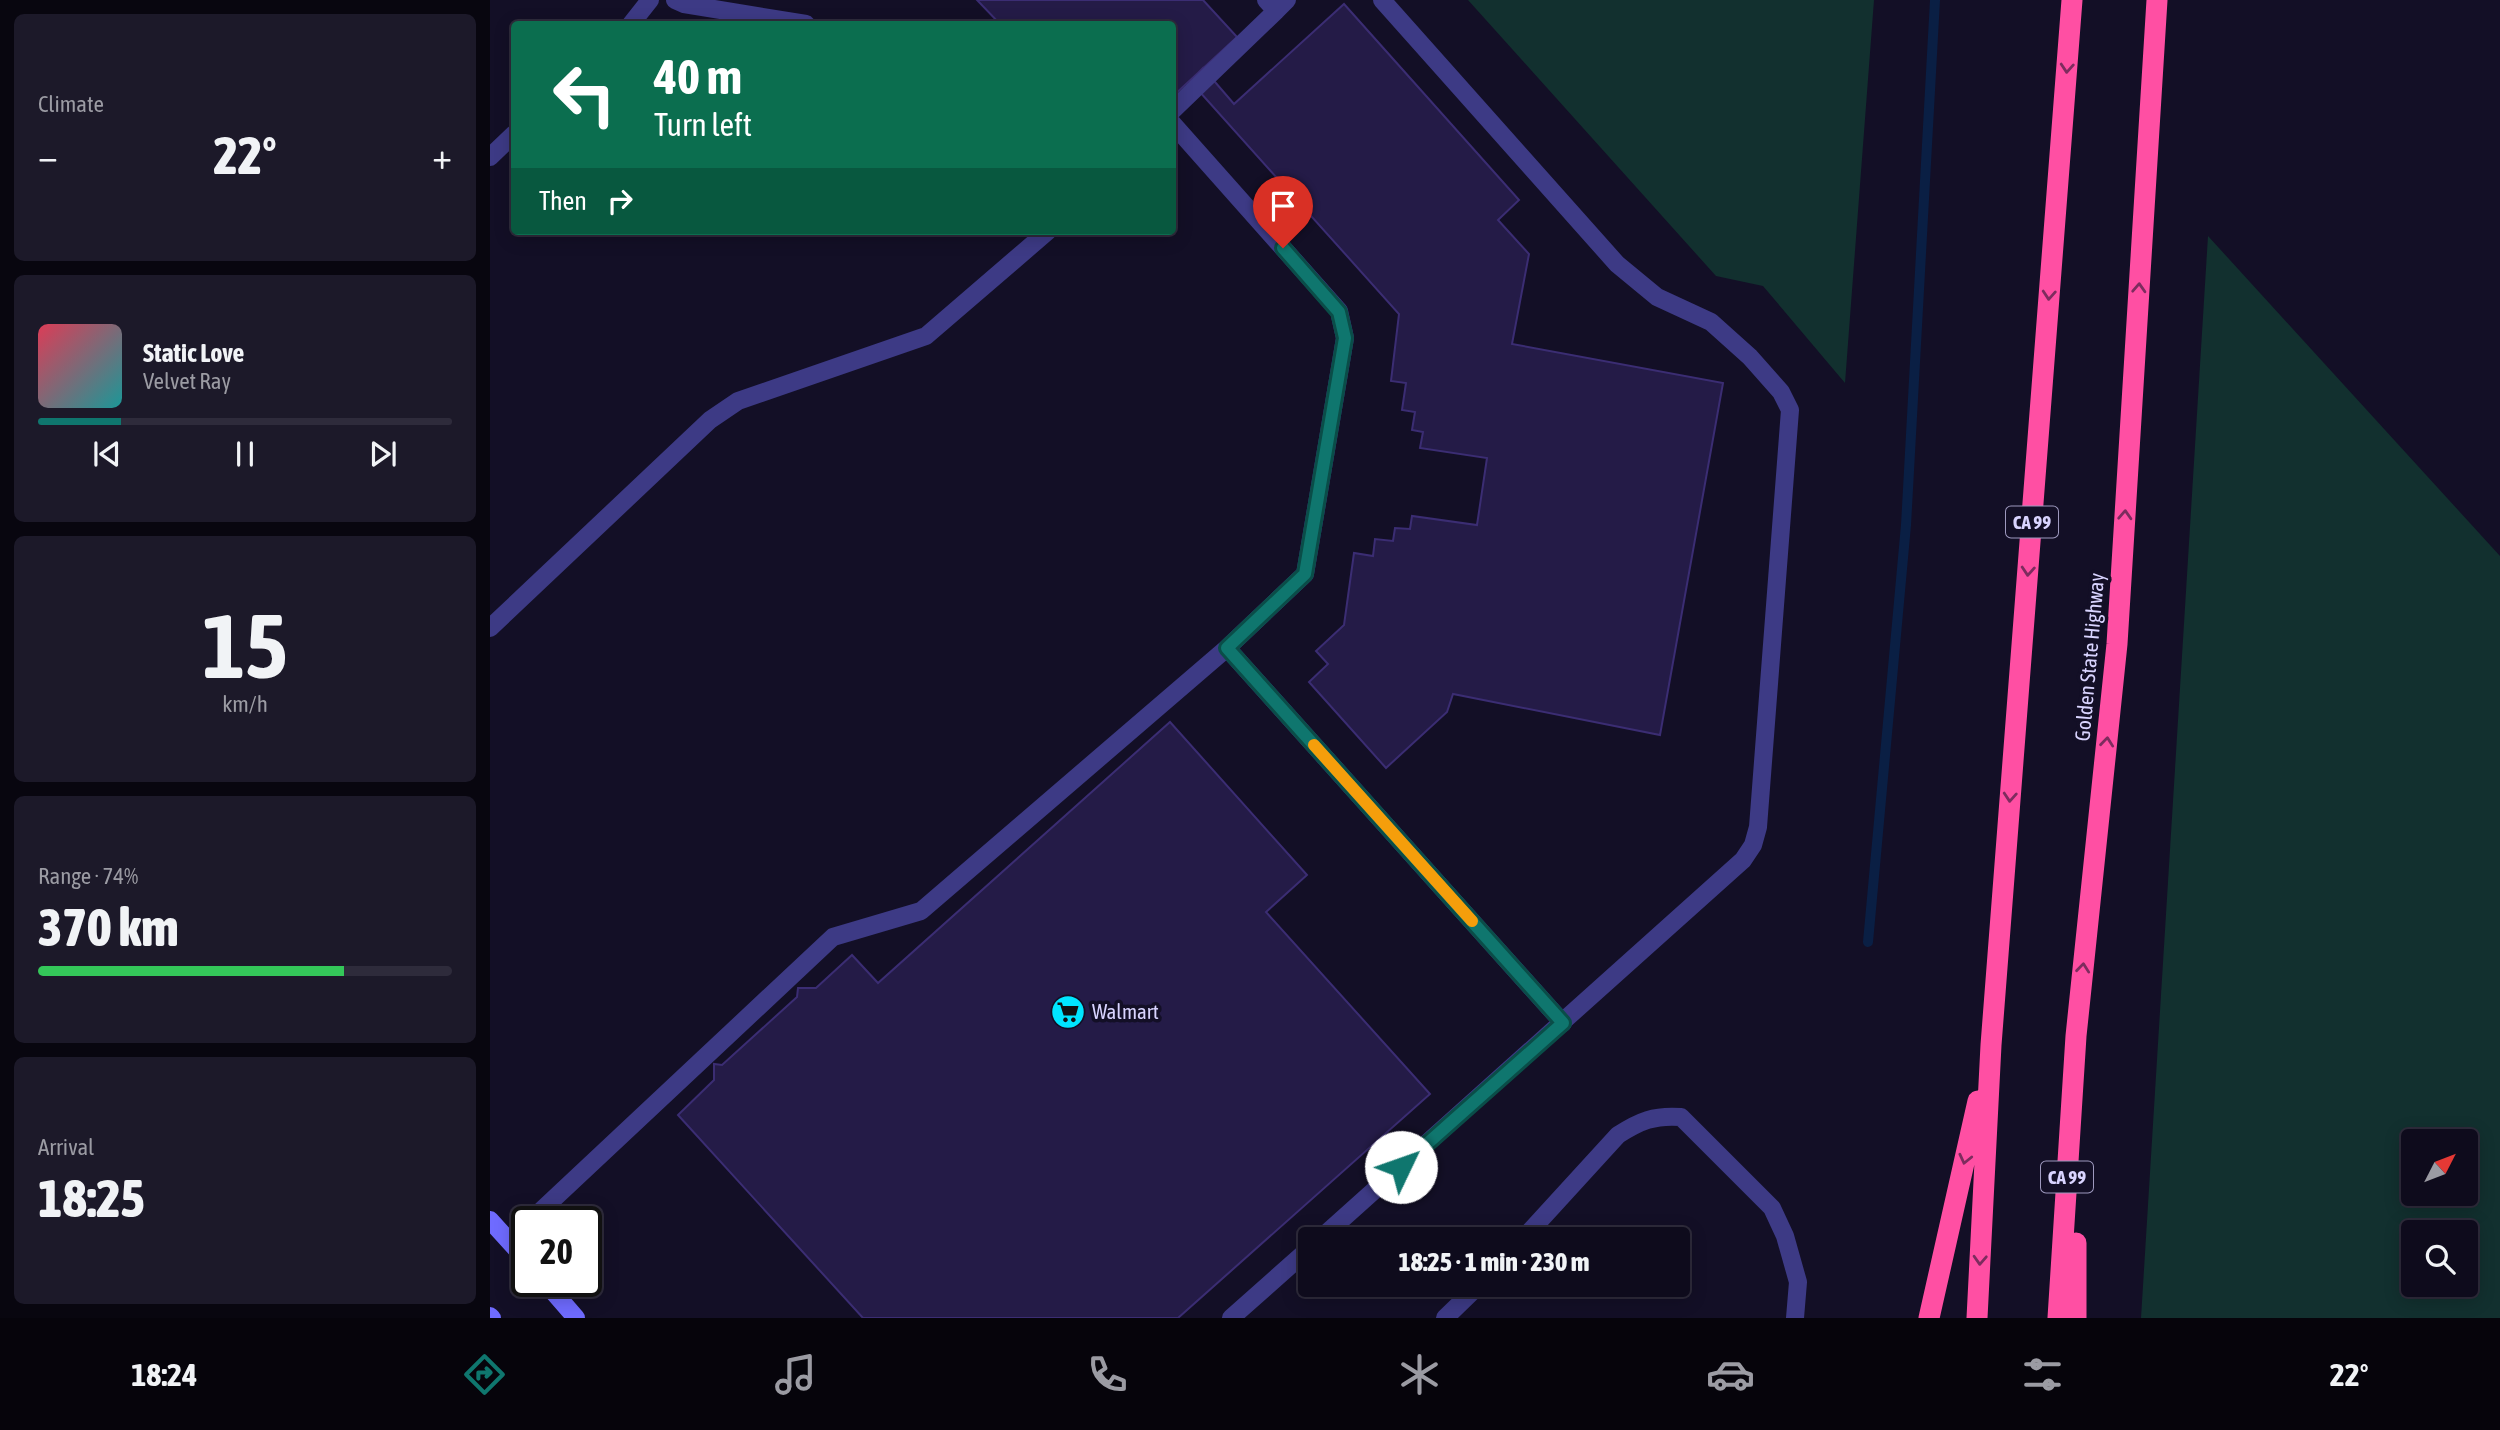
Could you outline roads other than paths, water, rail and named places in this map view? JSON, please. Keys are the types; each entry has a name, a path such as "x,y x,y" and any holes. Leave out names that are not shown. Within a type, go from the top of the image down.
{"highway":[{"name":"CA 99","path":"1977,1318 1991,1045 2072,0"},
{"name":"Golden State Highway","path":"2058,1318 2076,1036 2117,644 2157,0"},
{"path":"2076,1036 2076,1318"},
{"path":"1930,1318 1991,1045"}],"main road":[{"path":"490,1220 511,1242"},
{"path":"558,1297 576,1318"}],"lane":[{"path":"633,21 650,0"},
{"path":"675,0 684,4 788,21"},
{"path":"1334,1227 1743,860 1753,845 1758,827 1790,410 1781,392 1711,322 1657,297 1618,264 1382,0"},
{"path":"1176,107 1276,4"},
{"path":"546,1206 833,937 921,911 1227,648 1305,574 1345,338 1339,312 1176,127"},
{"path":"490,158 511,137"},
{"path":"490,628 710,420 738,401 926,336 1043,235"},
{"path":"1227,648 1563,1023"},
{"path":"1534,1227 1618,1135 1636,1123 1660,1115 1681,1117 1772,1208 1785,1236 1798,1282 1795,1318"},
{"path":"1231,1318 1298,1259"},
{"path":"1445,1318 1467,1297"}],"waterway":[{"path":"1868,942 1906,525 1935,0"}],"place":[{"name":"Walmart","path":"1068,1012"}]}
